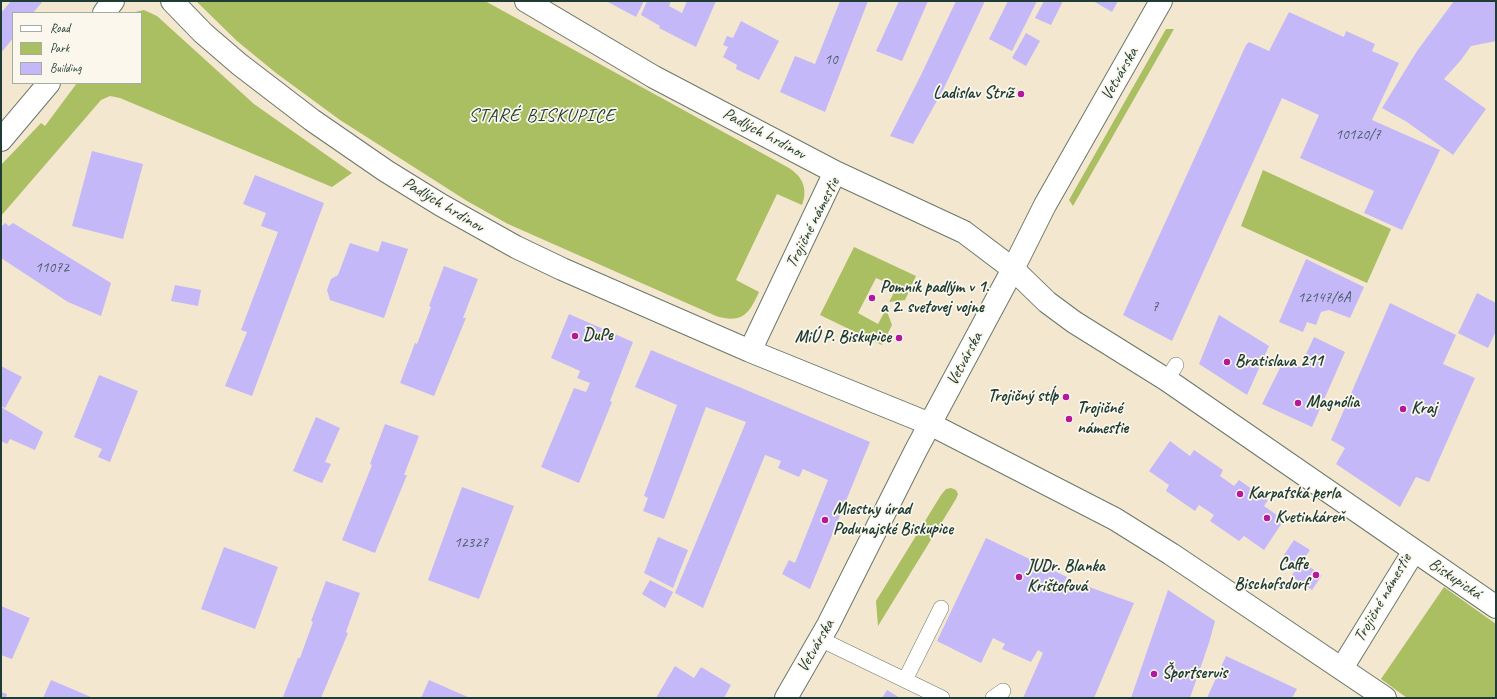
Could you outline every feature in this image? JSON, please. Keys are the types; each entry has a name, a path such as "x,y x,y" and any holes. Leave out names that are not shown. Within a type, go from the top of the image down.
{"street":[{"path":"105,12 113,1"},
{"name":"Padlých hrdinov","path":"172,1 203,33 239,64 312,120 386,171 441,205 516,247 562,269 750,351"},
{"name":"Padlých hrdinov","path":"526,1 654,77 835,172"},
{"name":"Vetvárska","path":"786,698 820,639 930,424 1013,269 1045,205 1161,1"},
{"path":"1,140 48,84"},
{"name":"Trojičné námestie","path":"750,351 835,172 964,232 1013,269 1052,306 1172,373 1414,551 1342,668"},
{"path":"750,351 930,424 1115,519 1342,668 1385,698"},
{"name":"Biskupická","path":"1414,551 1496,607"}],"lane":[{"path":"905,680 941,608"},
{"path":"820,639 942,698"}],"green space":[{"path":"196,1 485,1 789,168 801,179 804,189 804,199 802,205 777,194 736,280 759,292 752,306 744,315 738,318 732,319 716,316 508,224 467,201 340,120 276,73 237,41"},
{"path":"144,10 157,16 254,104 352,173 332,187 120,98 110,96 101,100 1,216 1,165 41,123 45,126 76,84 142,84 142,12 135,12"},
{"path":"1166,29 1174,29 1073,206 1069,200"},
{"path":"1263,170 1391,229 1367,283 1241,226"},
{"path":"854,247 916,276 905,300 889,302 897,287 876,278 858,313 878,324 886,309 892,325 882,345 820,315"},
{"path":"951,488 956,490 958,494 956,499 878,626 876,601 941,495 946,489"},
{"path":"1444,587 1496,624 1496,698 1407,698 1381,679"}],"building":[{"path":"11,1 43,1 34,12 12,12 12,39 1,53 1,13"},
{"path":"606,1 644,1 636,17"},
{"path":"647,1 671,1 669,6 682,13 687,1 716,1 696,47 659,28 660,26 641,15"},
{"path":"840,1 868,1 825,112 780,92 795,56 815,64"},
{"path":"899,1 928,1 902,61 876,51"},
{"path":"956,1 985,1 944,88 913,144 890,136 921,75"},
{"path":"1008,1 1037,1 1012,51 989,39"},
{"path":"1044,1 1063,1 1051,25 1035,18"},
{"path":"1093,1 1118,1 1112,12"},
{"path":"1454,1 1496,1 1496,41 1471,46 1444,79 1486,109 1453,155 1407,122 1382,108 1417,51"},
{"path":"1289,12 1344,37 1346,31 1375,44 1372,51 1399,63 1372,120 1440,150 1402,230 1364,213 1374,191 1300,158 1319,115 1282,98 1172,341 1123,315 1246,45 1249,42 1269,51"},
{"path":"741,21 779,41 759,80 736,69 737,65 723,57 728,47 723,45 727,36 733,38"},
{"path":"1026,33 1040,41 1026,66 1012,58"},
{"path":"92,151 143,164 123,239 72,226"},
{"path":"255,175 324,203 252,396 225,386 247,332 241,330 278,232 261,226 266,213 243,204"},
{"path":"5,223 9,226 13,223 111,283 101,316 68,302 1,258 1,227"},
{"path":"382,241 408,249 384,318 330,300 327,290 331,279 338,275 350,243 378,252"},
{"path":"1306,259 1364,287 1350,318 1329,310 1321,312 1316,325 1307,322 1303,332 1279,322"},
{"path":"444,266 478,279 463,318 466,318 434,396 400,383 415,343 417,344 431,307 429,306"},
{"path":"175,285 201,290 198,306 171,301"},
{"path":"1477,293 1496,303 1496,331 1488,348 1458,333"},
{"name":"Kraj","path":"1390,303 1456,335 1443,364 1475,378 1429,482 1416,477 1400,507 1336,464 1345,448 1331,440"},
{"path":"569,314 633,342 610,401 612,402 579,483 541,467 574,388 586,392 590,383 577,378 580,371 551,358"},
{"path":"1219,315 1269,346 1247,395 1199,364"},
{"path":"1314,337 1345,352 1312,427 1262,404 1284,360 1300,367"},
{"path":"651,350 870,442 810,589 782,574 789,560 795,563 828,480 803,469 799,477 778,468 781,461 765,455 703,608 675,593 746,422 706,407 664,519 643,511 648,498 644,496 677,405 635,387"},
{"path":"1,366 22,377 5,408 1,406"},
{"path":"99,375 138,391 110,462 98,457 102,449 74,437"},
{"path":"1,407 43,432 35,450 10,439 7,444 1,441"},
{"path":"316,417 340,428 325,462 331,464 322,483 293,471"},
{"path":"385,424 419,436 404,475 407,475 375,553 342,540 372,465 370,464"},
{"path":"1170,441 1190,456 1194,450 1223,470 1220,476 1234,486 1239,480 1268,500 1264,506 1284,520 1264,550 1244,536 1239,541 1210,521 1214,515 1199,505 1195,511 1166,491 1169,485 1149,471"},
{"path":"462,487 514,506 479,599 428,580"},
{"path":"658,537 688,550 673,588 644,573"},
{"path":"986,538 1067,577 1064,583 1087,593 1089,587 1134,603 1094,698 1023,698 1043,653 1038,650 1031,662 1002,649 1005,644 993,638 981,663 937,641"},
{"path":"1294,540 1310,550 1302,562 1322,575 1312,590 1291,576 1295,571 1280,561"},
{"path":"224,547 278,567 255,629 201,609"},
{"path":"650,580 673,592 665,608 642,594"},
{"path":"326,581 360,593 346,632 348,633 321,698 284,698 283,697 298,658 300,658 313,622 311,621"},
{"path":"1168,590 1215,621 1209,643 1190,698 1131,698"},
{"path":"1,606 30,618 12,659 1,655"},
{"path":"1226,656 1297,689 1292,698 1207,698"},
{"path":"675,666 694,678 701,667 731,685 724,698 656,698"},
{"path":"51,680 77,691 93,698 43,698"},
{"path":"429,680 470,698 421,698"},
{"path":"887,690 900,698 882,698"},
{"path":"1,692 7,694 6,698 1,698"}],"place":[{"name":"Ladislav Stríž","path":"1021,94"},
{"name":"Pomník padlým v 1. a 2. svetovej vojne","path":"872,298"},
{"name":"DuPe","path":"575,336"},
{"name":"MiÚ P. Biskupice","path":"899,338"},
{"name":"Bratislava 211","path":"1227,362"},
{"name":"Trojičný stĺp","path":"1066,397"},
{"name":"Magnólia","path":"1298,403"},
{"name":"Kraj","path":"1403,409"},
{"name":"Trojičné námestie","path":"1069,419"},
{"name":"Karpatská perla","path":"1240,494"},
{"name":"Kvetinkáreň","path":"1267,518"},
{"name":"Miestny úrad Podunajské Biskupice","path":"825,520"},
{"name":"Caffe Bischofsdorf","path":"1316,575"},
{"name":"JUDr. Blanka Krištofová","path":"1019,577"},
{"name":"Športservis","path":"1154,674"}],"district":[{"name":"STARÉ BISKUPICE","path":"542,116"}]}
